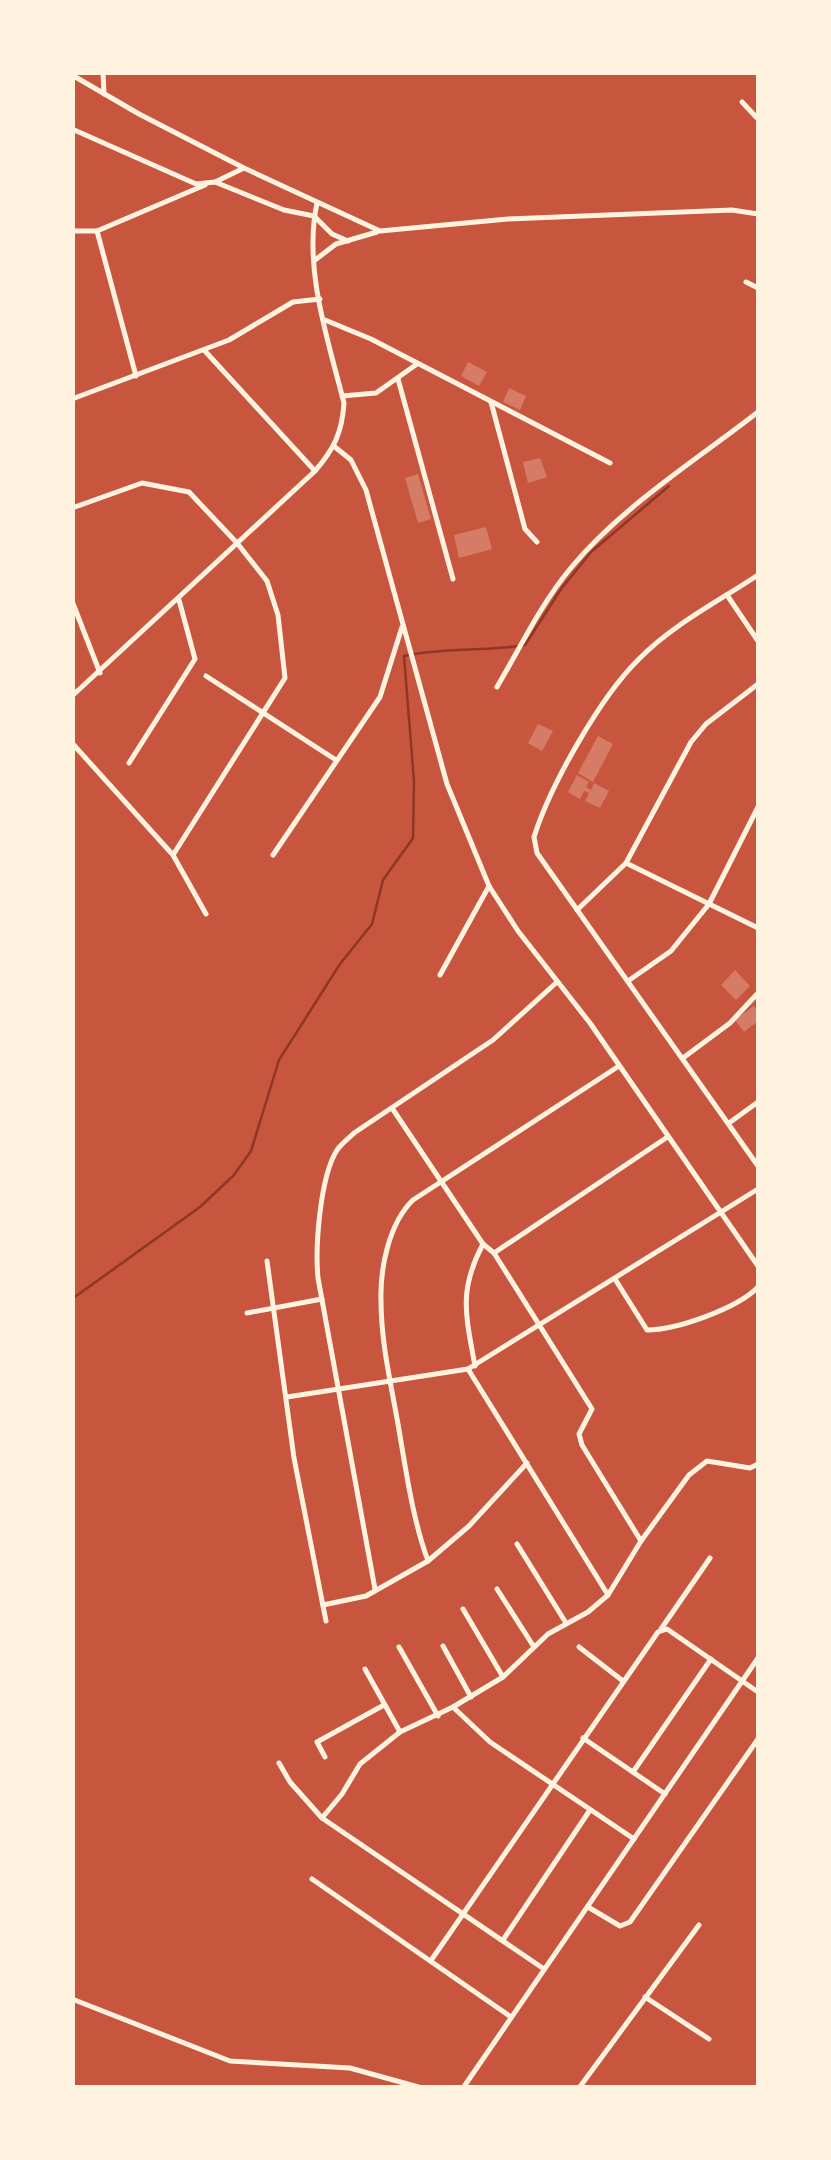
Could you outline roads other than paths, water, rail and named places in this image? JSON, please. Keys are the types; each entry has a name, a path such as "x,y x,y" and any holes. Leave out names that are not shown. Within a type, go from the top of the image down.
{"street":[{"path":"103,72 104,94"},
{"path":"72,74 244,168 380,231"},
{"path":"742,102 758,119"},
{"path":"72,129 190,182 212,183 284,210 314,216 332,234 348,241"},
{"path":"72,231 96,232 244,168"},
{"path":"72,696 179,600 335,448 342,422 342,396 314,261 317,203"},
{"path":"314,261 336,244 380,231 508,219 732,210 758,214"},
{"path":"96,232 136,376"},
{"path":"746,282 758,288"},
{"path":"72,399 229,340 293,302 320,299"},
{"path":"324,320 371,339 610,463"},
{"path":"204,350 315,471"},
{"path":"342,396 376,392 417,364"},
{"path":"398,379 453,579"},
{"path":"492,402 525,528 537,542"},
{"path":"497,687 554,590 587,550 712,445 758,412"},
{"path":"335,448 351,460 366,490 447,784 489,886 758,1266"},
{"path":"72,508 142,484 188,492 237,542 267,580 278,615 285,678 173,854"},
{"path":"758,575 660,642 628,671 604,700 576,746 534,837 537,853 758,1166"},
{"path":"727,595 758,641"},
{"path":"129,764 195,659 179,600"},
{"path":"72,601 100,673"},
{"path":"273,856 380,697 402,624"},
{"path":"206,676 336,760"},
{"path":"577,910 626,863 691,742 706,724 758,684"},
{"path":"72,744 173,854 206,914"},
{"path":"628,981 672,951 709,904 758,807"},
{"path":"626,863 758,928"},
{"path":"440,975 489,886"},
{"path":"375,1589 315,1250 336,1152 354,1133 493,1040 557,982"},
{"path":"683,1058 730,1023 758,992"},
{"path":"428,1561 411,1500 380,1297 389,1243 399,1214 619,1066"},
{"path":"728,1123 758,1102"},
{"path":"392,1108 483,1244 494,1253 592,1409 579,1434 582,1445 641,1541"},
{"path":"494,1253 666,1137"},
{"path":"287,1397 472,1368 758,1189"},
{"path":"483,1244 466,1282 472,1368 608,1595"},
{"path":"267,1261 306,1534 326,1621"},
{"path":"615,1279 647,1330 659,1330 724,1308 758,1287"},
{"path":"247,1312 322,1299"},
{"path":"322,1818 360,1764 400,1732 453,1708 503,1677 534,1647 608,1595 689,1475 707,1461 750,1468 758,1465"},
{"path":"323,1605 366,1596 428,1561 469,1526 526,1462"},
{"path":"517,1544 566,1623"},
{"path":"432,1960 710,1558"},
{"path":"497,1589 534,1647"},
{"path":"464,1609 503,1677"},
{"path":"662,1629 758,1692"},
{"path":"443,1646 471,1697"},
{"path":"399,1647 438,1716"},
{"path":"579,1648 622,1681"},
{"path":"464,2088 758,1658"},
{"path":"633,1772 711,1659"},
{"path":"365,1669 400,1732"},
{"path":"325,1757 317,1742 384,1705"},
{"path":"453,1708 490,1742 634,1839"},
{"path":"583,1738 665,1794"},
{"path":"588,1906 620,1926 630,1922 758,1739"},
{"path":"278,1763 322,1818 544,1970"},
{"path":"503,1940 590,1810"},
{"path":"312,1878 511,2017"},
{"path":"578,2088 699,1925"},
{"path":"645,1997 708,2039"},
{"path":"72,1999 230,2061 350,2068 422,2088"}],"waterway":[{"path":"72,1299 200,1207 234,1175 251,1151 279,1060 340,964 372,924 383,880 413,838 414,781 404,656 525,645 561,589 591,552 669,486"}]}
